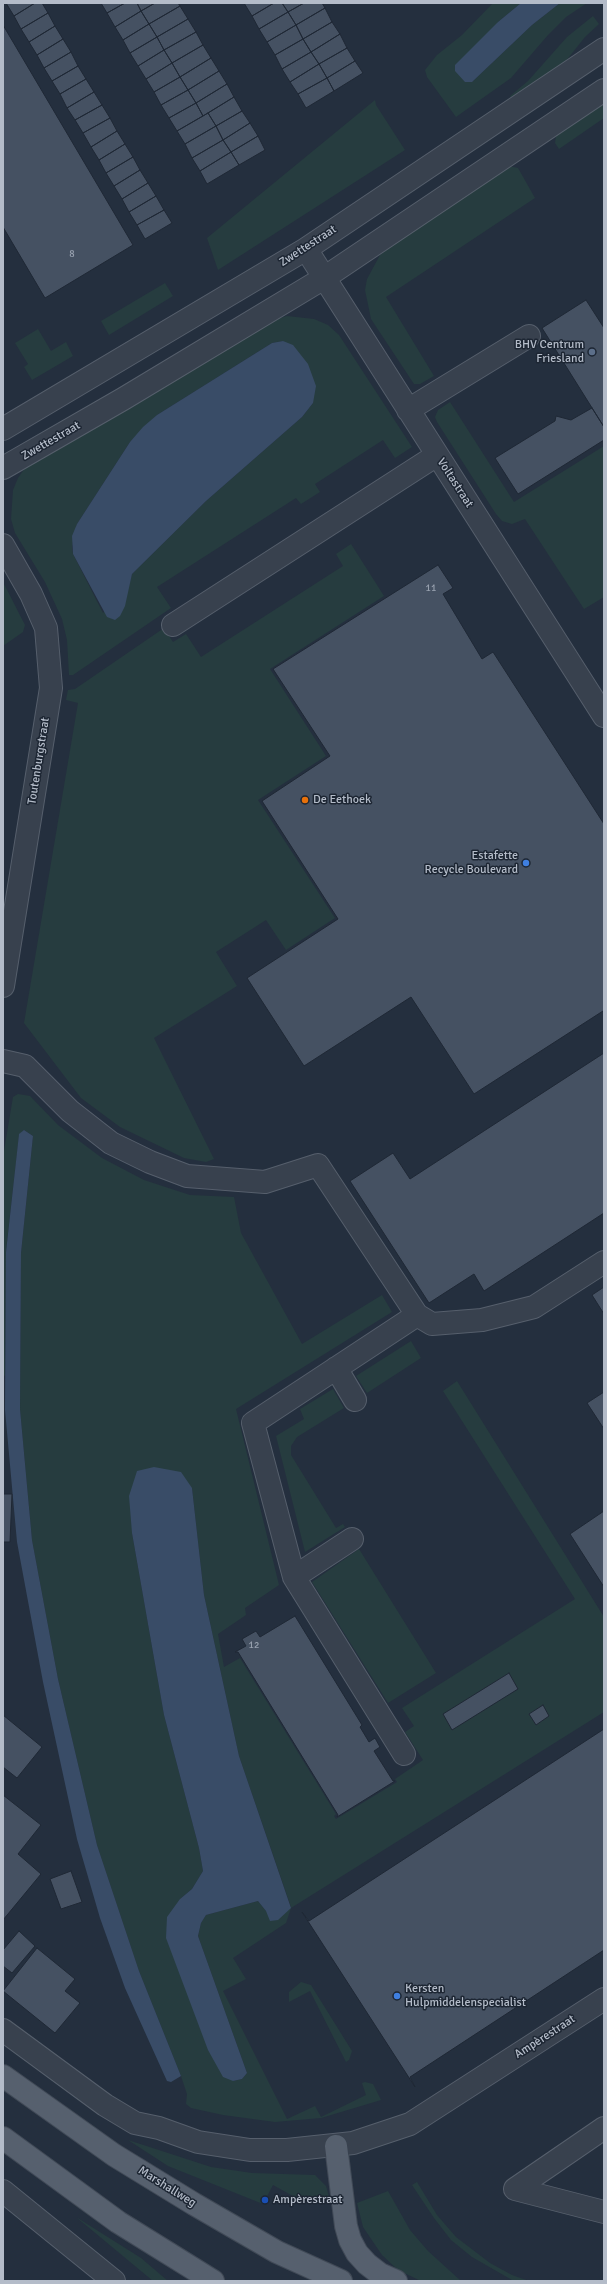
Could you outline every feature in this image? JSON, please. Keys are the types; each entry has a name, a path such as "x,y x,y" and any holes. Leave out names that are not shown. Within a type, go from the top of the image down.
{"main road":[{"name":"Marshallweg","path":"3,2076 114,2155 194,2204 277,2252 341,2281"},
{"path":"3,2138 118,2222 213,2281"},
{"path":"336,2146 346,2226 350,2240 357,2253 367,2264 380,2274 396,2281"}],"street":[{"name":"Zwettestraat","path":"3,429 306,249 604,49"},
{"name":"Zwettestraat","path":"3,468 123,400 324,278 604,90"},
{"name":"Voltastraat","path":"306,249 604,716"},
{"path":"408,410 529,336"},
{"path":"173,625 437,455"},
{"name":"Toutenburgstraat","path":"3,545 32,594 46,628 51,688 3,986"},
{"path":"3,1061 25,1066 70,1111 111,1142 150,1162 187,1176 265,1182 318,1165 417,1315 432,1324 482,1320 534,1307 604,1262"},
{"path":"404,1754 294,1577 253,1423 417,1315"},
{"path":"336,1368 355,1400"},
{"path":"294,1577 352,1539"},
{"name":"Ampèrestraat","path":"336,2146 368,2139 410,2124 604,1999"},
{"path":"3,2030 105,2104 135,2123 160,2128 198,2142 237,2148 286,2150 336,2146"},
{"path":"604,2128 515,2189 604,2212"},
{"path":"3,2191 114,2281"}],"green space":[{"path":"493,3 521,3 498,22 472,82 532,25 560,3 587,3 566,17 548,35 511,78 456,117 427,77 425,70 437,55 462,35"},
{"path":"593,16 599,24 585,37 565,62 513,100 510,96 528,81 567,37"},
{"path":"375,100 376,105 405,150 218,270 207,238"},
{"path":"604,100 604,118 559,149 555,143 556,135"},
{"path":"508,166 518,168 535,198 386,297 434,376 420,384 414,384 371,319 365,290 367,279 380,255 390,246"},
{"path":"165,283 173,296 109,335 101,321"},
{"path":"287,316 314,319 328,325 339,335 412,447 395,458 383,440 315,484 320,492 301,504 296,498 157,587 171,608 73,675 69,675 67,640 62,619 45,582 15,533 11,519 13,490 18,478 25,468 273,320","holes":["283,341 313,403 302,417 206,501 132,574 129,585 103,613 73,554 72,547 77,524 130,442 157,415 272,343"]},
{"path":"38,329 51,351 66,342 73,356 32,380 24,367 28,364 15,343"},
{"path":"450,402 514,502 604,446 604,597 584,609 525,519 512,524 502,521 496,514 437,422 435,417 438,410"},
{"path":"351,544 384,596 270,669 326,756 258,800 335,918 286,950 266,920 216,952 237,986 154,1038 214,1159 206,1162 184,1158 120,1127 81,1098 24,1023 78,703 66,700 68,690 75,689 164,628 173,642 186,634 201,657 343,566 336,554"},
{"path":"3,582 25,625 23,632 3,646"},
{"path":"18,1094 30,1096 58,1125 102,1158 144,1180 190,1195 234,1197 241,1233 302,1344 382,1295 392,1312 236,1409 279,1585 245,1608 246,1615 218,1634 224,1667 240,1658 336,1814 334,1816 336,1819 397,1782 395,1779 423,1760 405,1732 414,1726 402,1708 575,1599 443,1391 457,1381 604,1617 604,1712 291,1908 286,1923 233,1958 246,1979 223,1991 287,2119 315,2106 321,2117 366,2095 362,2083 365,2082 373,2084 381,2100 321,2118 275,2122 223,2115 191,2108 186,2104 187,2094 181,2076 139,1971 97,1845 58,1679 32,1540 20,1409 21,1253 33,1136 24,1130 19,1135 6,1251 5,1376 3,1375 3,1157 13,1097","holes":["192,1488 204,1595 239,1756 291,1907 266,1911 258,1901 206,1915 201,1923 198,1936 247,2073 242,2079 233,2081 180,1899 192,1889 203,1871 199,1848 164,1715 132,1533"]},
{"path":"411,1341 421,1358 367,1393 356,1376"},
{"path":"333,1389 344,1408 297,1437 291,1446 291,1455 336,1528 343,1524 345,1527 305,1552 276,1436 304,1419 300,1409"},
{"path":"359,1549 436,1673 388,1703 312,1582"},
{"path":"301,1982 311,1985 352,2051 349,2060 346,2062 310,1991 289,2002 289,1992"},
{"path":"128,2140 211,2167 252,2173 315,2175 326,2186 329,2197 302,2201 273,2185 263,2204 168,2166"},
{"path":"417,2182 437,2215 456,2237 490,2263 512,2275 529,2281 512,2280 472,2257 451,2240 412,2185"},
{"path":"388,2191 410,2230 428,2251 461,2281 421,2281 398,2270 382,2255 363,2227 357,2203"},
{"path":"76,2217 141,2258 168,2281 153,2281"}],"water":[{"path":"521,3 560,3 532,25 472,82 465,82 455,71 455,65 498,22"},
{"path":"283,341 293,345 308,364 316,386 313,403 302,417 206,501 132,574 125,606 120,616 115,620 107,617 73,554 72,536 77,524 130,442 143,427 157,415 272,343"},
{"path":"24,1130 33,1136 21,1253 20,1409 32,1540 58,1679 97,1845 139,1971 181,2076 171,2082 167,2081 125,1988 100,1918 77,1839 43,1682 17,1542 5,1410 6,1252 19,1134"},
{"path":"154,1467 181,1472 192,1488 204,1595 239,1756 291,1908 278,1920 270,1921 266,1911 258,1901 206,1915 201,1923 198,1936 247,2073 242,2079 233,2081 223,2077 208,2050 166,1938 167,1917 180,1899 192,1889 203,1871 199,1848 164,1715 132,1533 129,1496 137,1471"}],"building":[{"path":"6,3 35,3 14,16"},
{"path":"35,3 42,3 48,13 21,29 14,16"},
{"path":"101,3 125,3 107,13"},
{"path":"125,3 137,3 141,11 115,27 107,13"},
{"path":"137,3 155,3 141,11"},
{"path":"155,3 178,3 180,6 149,24 141,11"},
{"path":"244,3 274,3 252,16"},
{"path":"274,3 282,3 288,12 259,29 252,16"},
{"path":"282,3 304,3 288,12"},
{"path":"304,3 322,3 325,8 296,25 288,12"},
{"path":"180,6 188,19 157,37 149,24"},
{"path":"325,8 332,22 303,39 296,25"},
{"path":"141,11 149,24 123,40 115,27"},
{"path":"288,12 296,25 267,42 259,29"},
{"path":"48,13 55,26 29,42 21,29"},
{"path":"188,19 196,32 164,50 157,37"},
{"path":"332,22 340,34 311,52 303,39"},
{"path":"149,24 157,37 130,53 123,40"},
{"path":"3,25 133,245 45,298 3,227"},
{"path":"296,25 303,39 275,55 267,42"},
{"path":"55,26 63,39 37,55 29,42"},
{"path":"196,32 203,45 172,63 164,50"},
{"path":"340,34 347,48 319,64 311,52"},
{"path":"157,37 164,50 138,66 130,53"},
{"path":"63,39 71,52 44,68 37,55"},
{"path":"303,39 311,52 282,69 275,55"},
{"path":"203,45 211,58 180,77 172,63"},
{"path":"347,48 355,61 327,78 319,64"},
{"path":"164,50 172,63 146,79 138,66"},
{"path":"71,52 78,66 52,81 44,68"},
{"path":"311,52 319,64 290,82 282,69"},
{"path":"211,58 219,71 188,90 180,77"},
{"path":"355,61 363,73 334,91 327,78"},
{"path":"172,63 180,77 154,92 146,79"},
{"path":"319,64 327,78 298,94 290,82"},
{"path":"78,66 86,79 60,94 52,81"},
{"path":"219,71 227,84 196,103 188,90"},
{"path":"180,77 188,90 161,105 154,92"},
{"path":"327,78 334,91 306,108 298,94"},
{"path":"86,79 94,92 67,108 60,94"},
{"path":"227,84 234,97 203,116 196,103"},
{"path":"188,90 196,103 169,118 161,105"},
{"path":"94,92 102,105 75,120 67,108"},
{"path":"234,97 242,111 216,126 208,113"},
{"path":"196,103 203,116 177,131 169,118"},
{"path":"102,105 110,118 83,133 75,120"},
{"path":"242,111 250,123 223,140 216,126"},
{"path":"208,113 216,126 185,144 177,131"},
{"path":"110,118 117,131 91,147 83,133"},
{"path":"250,123 258,136 231,152 223,140"},
{"path":"216,126 223,140 192,158 185,144"},
{"path":"117,131 125,144 99,160 91,147"},
{"path":"258,136 265,150 239,165 231,152"},
{"path":"223,140 231,152 200,171 192,158"},
{"path":"125,144 133,157 106,173 99,160"},
{"path":"231,152 239,165 207,184 200,171"},
{"path":"133,157 140,170 114,186 106,173"},
{"path":"140,170 148,183 122,199 114,186"},
{"path":"148,183 156,196 129,212 122,199"},
{"path":"156,196 164,210 137,225 129,212"},
{"path":"164,210 172,223 145,239 137,225"},
{"path":"586,300 604,328 604,427 542,328"},
{"path":"592,408 604,427 604,440 518,494 495,458 555,421 556,416 571,420"},
{"path":"438,565 453,588 443,594 482,659 493,652 604,824 604,1013 603,1011 474,1094 411,997 304,1066 247,978 338,919 262,801 330,756 273,669"},
{"path":"604,1053 604,1213 484,1291 474,1274 429,1303 350,1181 393,1153 410,1179"},
{"path":"604,1287 604,1314 592,1295"},
{"path":"604,1392 604,1429 587,1403"},
{"path":"3,1494 12,1494 10,1542 3,1542"},
{"path":"604,1511 604,1587 570,1534"},
{"path":"295,1616 362,1725 360,1727 369,1742 375,1738 380,1747 374,1751 393,1781 395,1781 337,1817 338,1815 238,1652 235,1652 246,1646 242,1639 256,1631 260,1637"},
{"path":"509,1673 518,1689 452,1730 443,1714"},
{"path":"543,1705 549,1716 536,1725 529,1714"},
{"path":"3,1715 42,1747 17,1778 3,1767"},
{"path":"604,1729 604,1950 410,2077 415,2087 302,1912 309,1921"},
{"path":"3,1795 41,1825 18,1854 41,1874 3,1920"},
{"path":"71,1871 82,1902 61,1909 50,1879"},
{"path":"19,1931 35,1946 12,1973 3,1966 3,1950"},
{"path":"37,1948 75,1979 65,1991 80,2003 55,2033 3,1991"}],"place":[{"name":"BHV Centrum Friesland","path":"592,352"},
{"name":"De Eethoek","path":"305,800"},
{"name":"Estafette Recycle Boulevard","path":"526,863"},
{"name":"Kersten Hulpmiddelenspecialist","path":"397,1996"},
{"name":"Ampèrestraat","path":"265,2200"}]}
